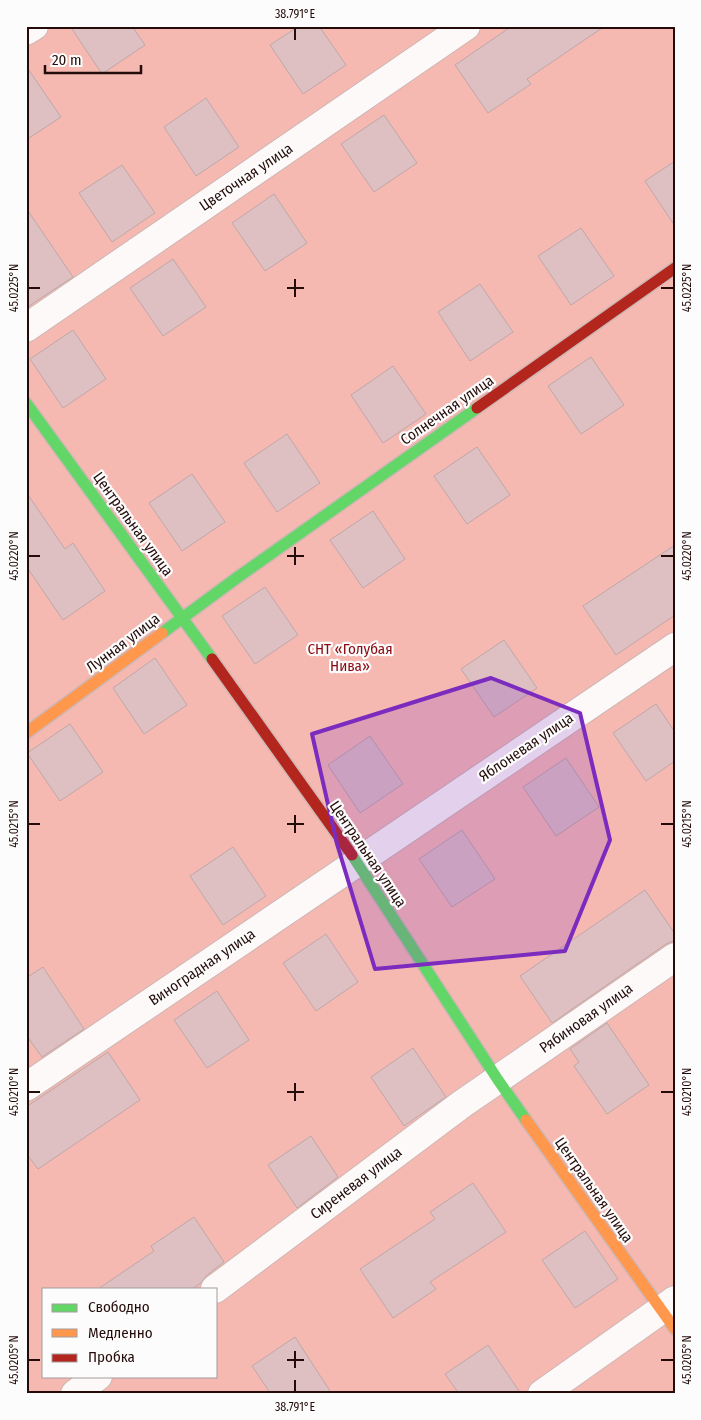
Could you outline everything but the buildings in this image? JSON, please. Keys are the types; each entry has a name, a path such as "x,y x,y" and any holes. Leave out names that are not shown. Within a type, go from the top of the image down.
{"street":[{"path":"26,32 34,26"},
{"name":"Цветочная улица","path":"26,328 466,26"},
{"name":"Солнечная улица","path":"238,577 675,268"},
{"name":"Центральная улица","path":"26,403 182,617 367,854 498,1080 670,1313"},
{"name":"Лунная улица","path":"26,733 238,577"},
{"name":"Яблоневая улица","path":"367,854 675,647"},
{"name":"Виноградная улица","path":"26,1087 367,854"},
{"name":"Рябиновая улица","path":"498,1080 675,957"},
{"name":"Сиреневая улица","path":"216,1288 462,1104 498,1080"},
{"path":"542,1394 670,1313"},
{"path":"75,1394 95,1378"}],"highlighted area":[{"path":"491,678 580,713 610,840 565,951 375,969 337,844 312,734"}],"green space":[{"name":"СНТ «Голубая Нива»","path":"26,26 675,26 675,1394 26,1394"}],"traffic: fast":[{"path":"26,403 212,659"},
{"path":"162,633 477,408"},
{"path":"352,855 526,1120"}],"traffic: slow":[{"path":"26,733 162,633"},
{"path":"526,1120 675,1329"}],"traffic: jam":[{"path":"477,408 675,268"},
{"path":"212,659 352,855"}]}
